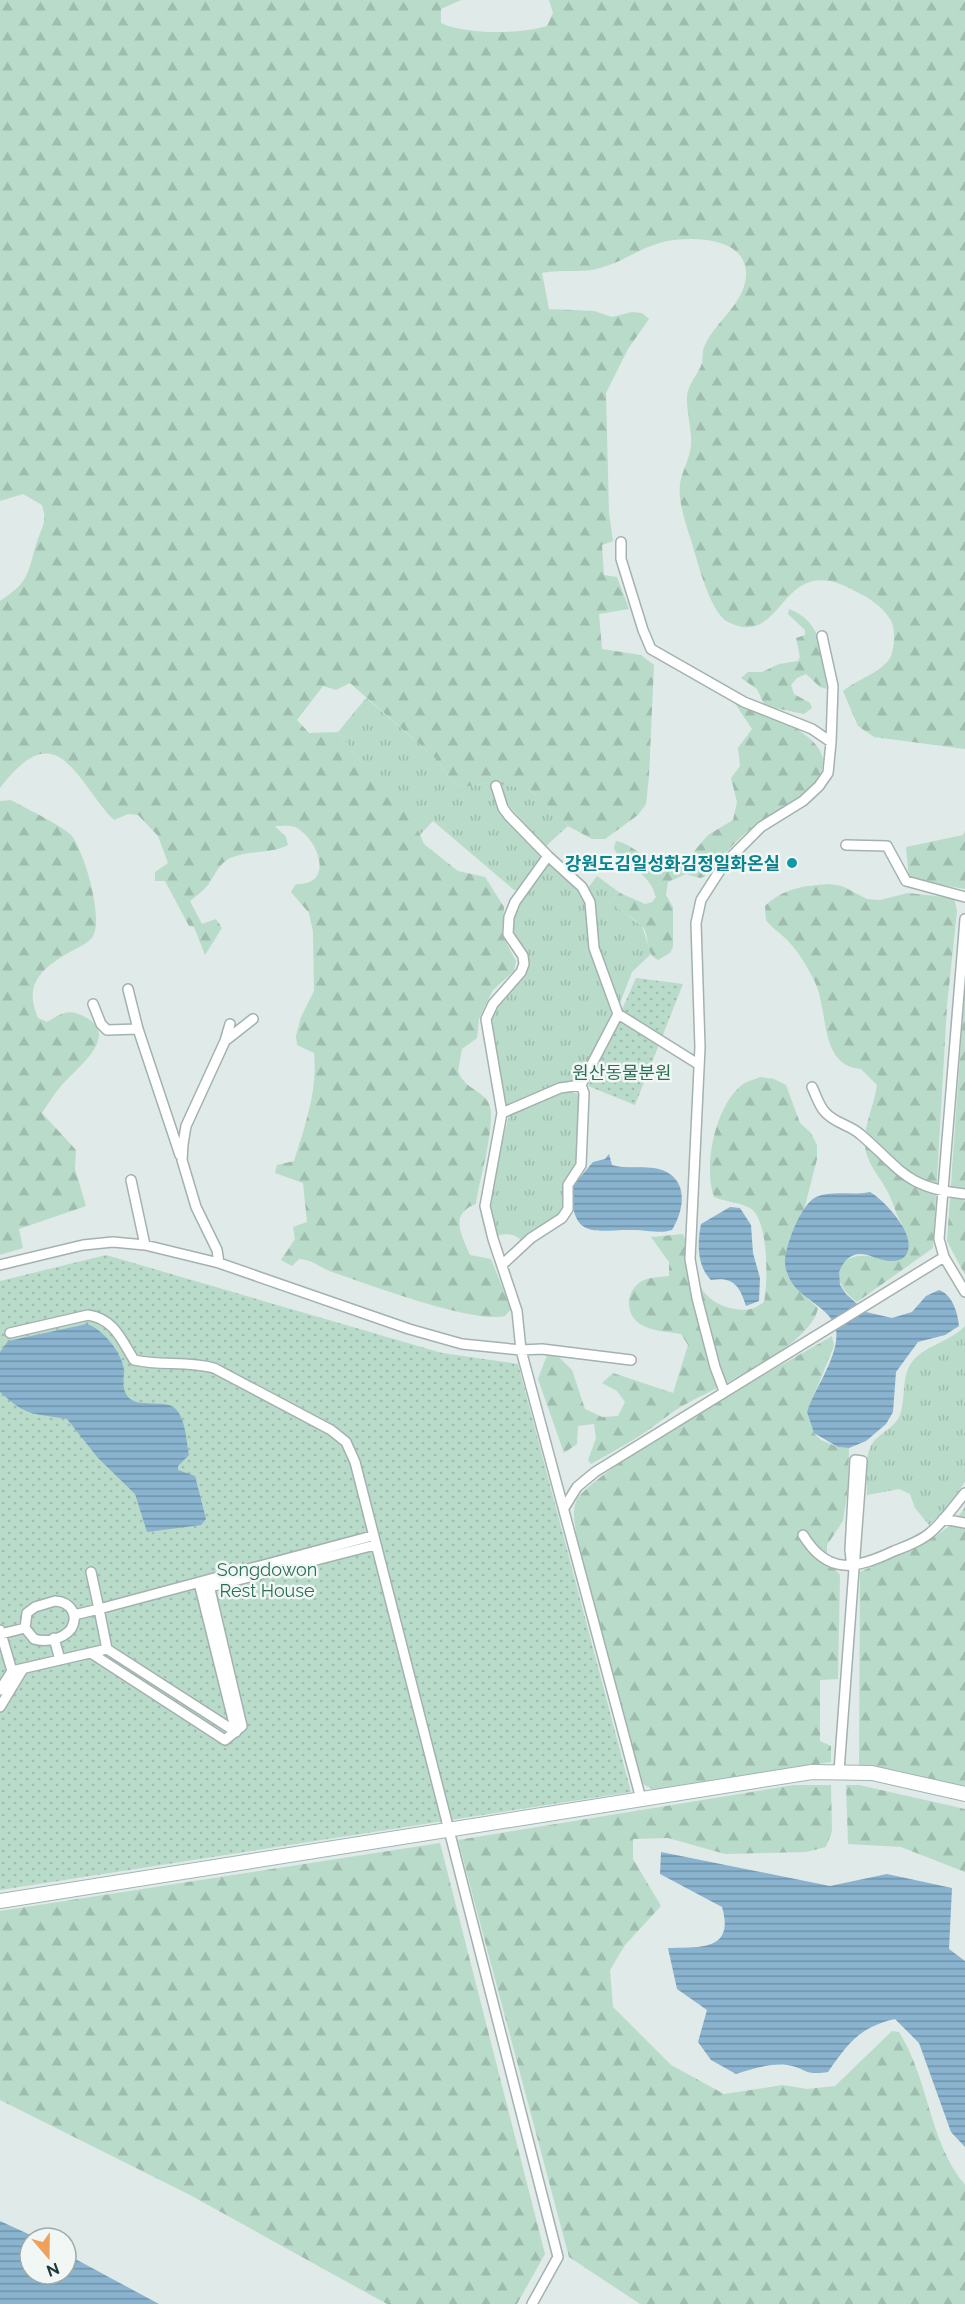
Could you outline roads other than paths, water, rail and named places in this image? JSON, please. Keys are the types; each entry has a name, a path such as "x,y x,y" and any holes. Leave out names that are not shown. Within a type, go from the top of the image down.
{"main road":[{"path":"0,1901 812,1772 872,1773 965,1794"}],"street":[{"path":"621,542 621,559 651,649 744,702 812,729 831,741"},
{"path":"724,1391 703,1322 690,1258 690,1226 696,1176 700,999 695,958 696,923 701,900 724,864 761,827 802,801 819,786 828,773 833,686 822,636"},
{"path":"496,786 503,808 509,816 586,893 590,902 594,948 618,1014 698,1064"},
{"path":"846,844 887,846 906,881 965,897"},
{"path":"548,856 515,902 509,917 508,934 525,964 521,972 493,1004 486,1019 502,1113 485,1206 517,1311 521,1350 641,1799"},
{"path":"965,920 962,996 939,1239 944,1257 965,1292"},
{"path":"128,989 138,1029 196,1207 217,1250 219,1263"},
{"path":"93,1004 101,1024 107,1030 138,1029"},
{"path":"503,1264 531,1238 562,1218 568,1209 568,1185 581,1164 584,1093 581,1085 618,1014"},
{"path":"225,1041 253,1018"},
{"path":"182,1160 186,1126 225,1041 230,1024"},
{"path":"502,1113 560,1088 581,1085"},
{"path":"812,1087 825,1113 859,1132 882,1156 912,1181 943,1192 965,1194"},
{"path":"130,1180 145,1245"},
{"path":"0,1265 83,1245 113,1242 145,1245 219,1263 409,1329 462,1344 521,1350 542,1349 631,1360"},
{"path":"564,1508 577,1487 595,1472 944,1257"},
{"path":"10,1333 88,1315 100,1317 112,1324 134,1360 152,1364 195,1363 214,1368 331,1430 346,1442 356,1462 558,2257 532,2304"},
{"path":"839,1771 852,1567 850,1550 855,1460 862,1461 857,1550 852,1567"},
{"path":"803,1535 813,1551 822,1559 852,1567 917,1541 943,1519 965,1493"},
{"path":"943,1519 965,1524"},
{"path":"74,1615 204,1585 374,1540"},
{"path":"91,1572 106,1649"},
{"path":"204,1585 236,1732"},
{"path":"42,1594 45,1604"},
{"path":"55,1601 65,1603 74,1615 71,1629 64,1636 44,1641 34,1639 25,1628 27,1613 35,1606 45,1604 55,1601"},
{"path":"12,1671 1,1632 25,1628"},
{"path":"54,1638 60,1660"},
{"path":"0,1690 12,1671 106,1649 236,1732"},
{"path":"91,1653 225,1740 236,1732"},
{"path":"0,1707 23,1669"}],"water":[{"path":"609,1154 612,1165 654,1168 674,1177 679,1184 682,1202 672,1230 658,1232 597,1231 581,1225 576,1217 571,1188 593,1162 605,1159"},
{"path":"870,1192 894,1214 901,1224 907,1235 908,1251 902,1259 897,1261 886,1261 863,1254 851,1256 839,1272 840,1285 846,1294 866,1312 892,1318 912,1312 926,1296 939,1290 951,1300 956,1310 959,1326 945,1335 918,1342 896,1372 893,1412 886,1424 866,1441 849,1448 838,1447 814,1433 807,1412 834,1350 836,1330 834,1323 825,1312 793,1285 785,1262 795,1226 810,1201 822,1195"},
{"path":"730,1207 740,1208 751,1225 753,1253 760,1278 759,1301 746,1306 738,1288 730,1281 711,1280 703,1268 699,1254 701,1224"},
{"path":"87,1324 105,1336 120,1356 124,1370 124,1387 128,1397 138,1402 169,1405 179,1413 189,1455 178,1466 178,1470 195,1476 206,1519 201,1525 147,1532 135,1494 98,1458 67,1419 31,1413 17,1406 0,1392 0,1352 8,1341"},
{"path":"661,1852 830,1886 887,1874 952,1888 949,1949 965,1961 965,2147 951,2132 919,2043 895,2019 883,2022 856,2038 828,2072 809,2072 793,2066 774,2065 736,2074 711,2060 698,2042 707,2010 677,1989 668,1948 703,1946 719,1939 724,1932 725,1921 722,1907 660,1874"},
{"path":"0,2221 18,2229 18,2286 78,2286 78,2260 159,2304 0,2304"}],"place":[{"name":"강원도김일성화김정일화온실","path":"792,863"}],"park label":[{"name":"원산동물분원","path":"622,1072"},
{"name":"Songdowon Rest House","path":"267,1579"}]}
